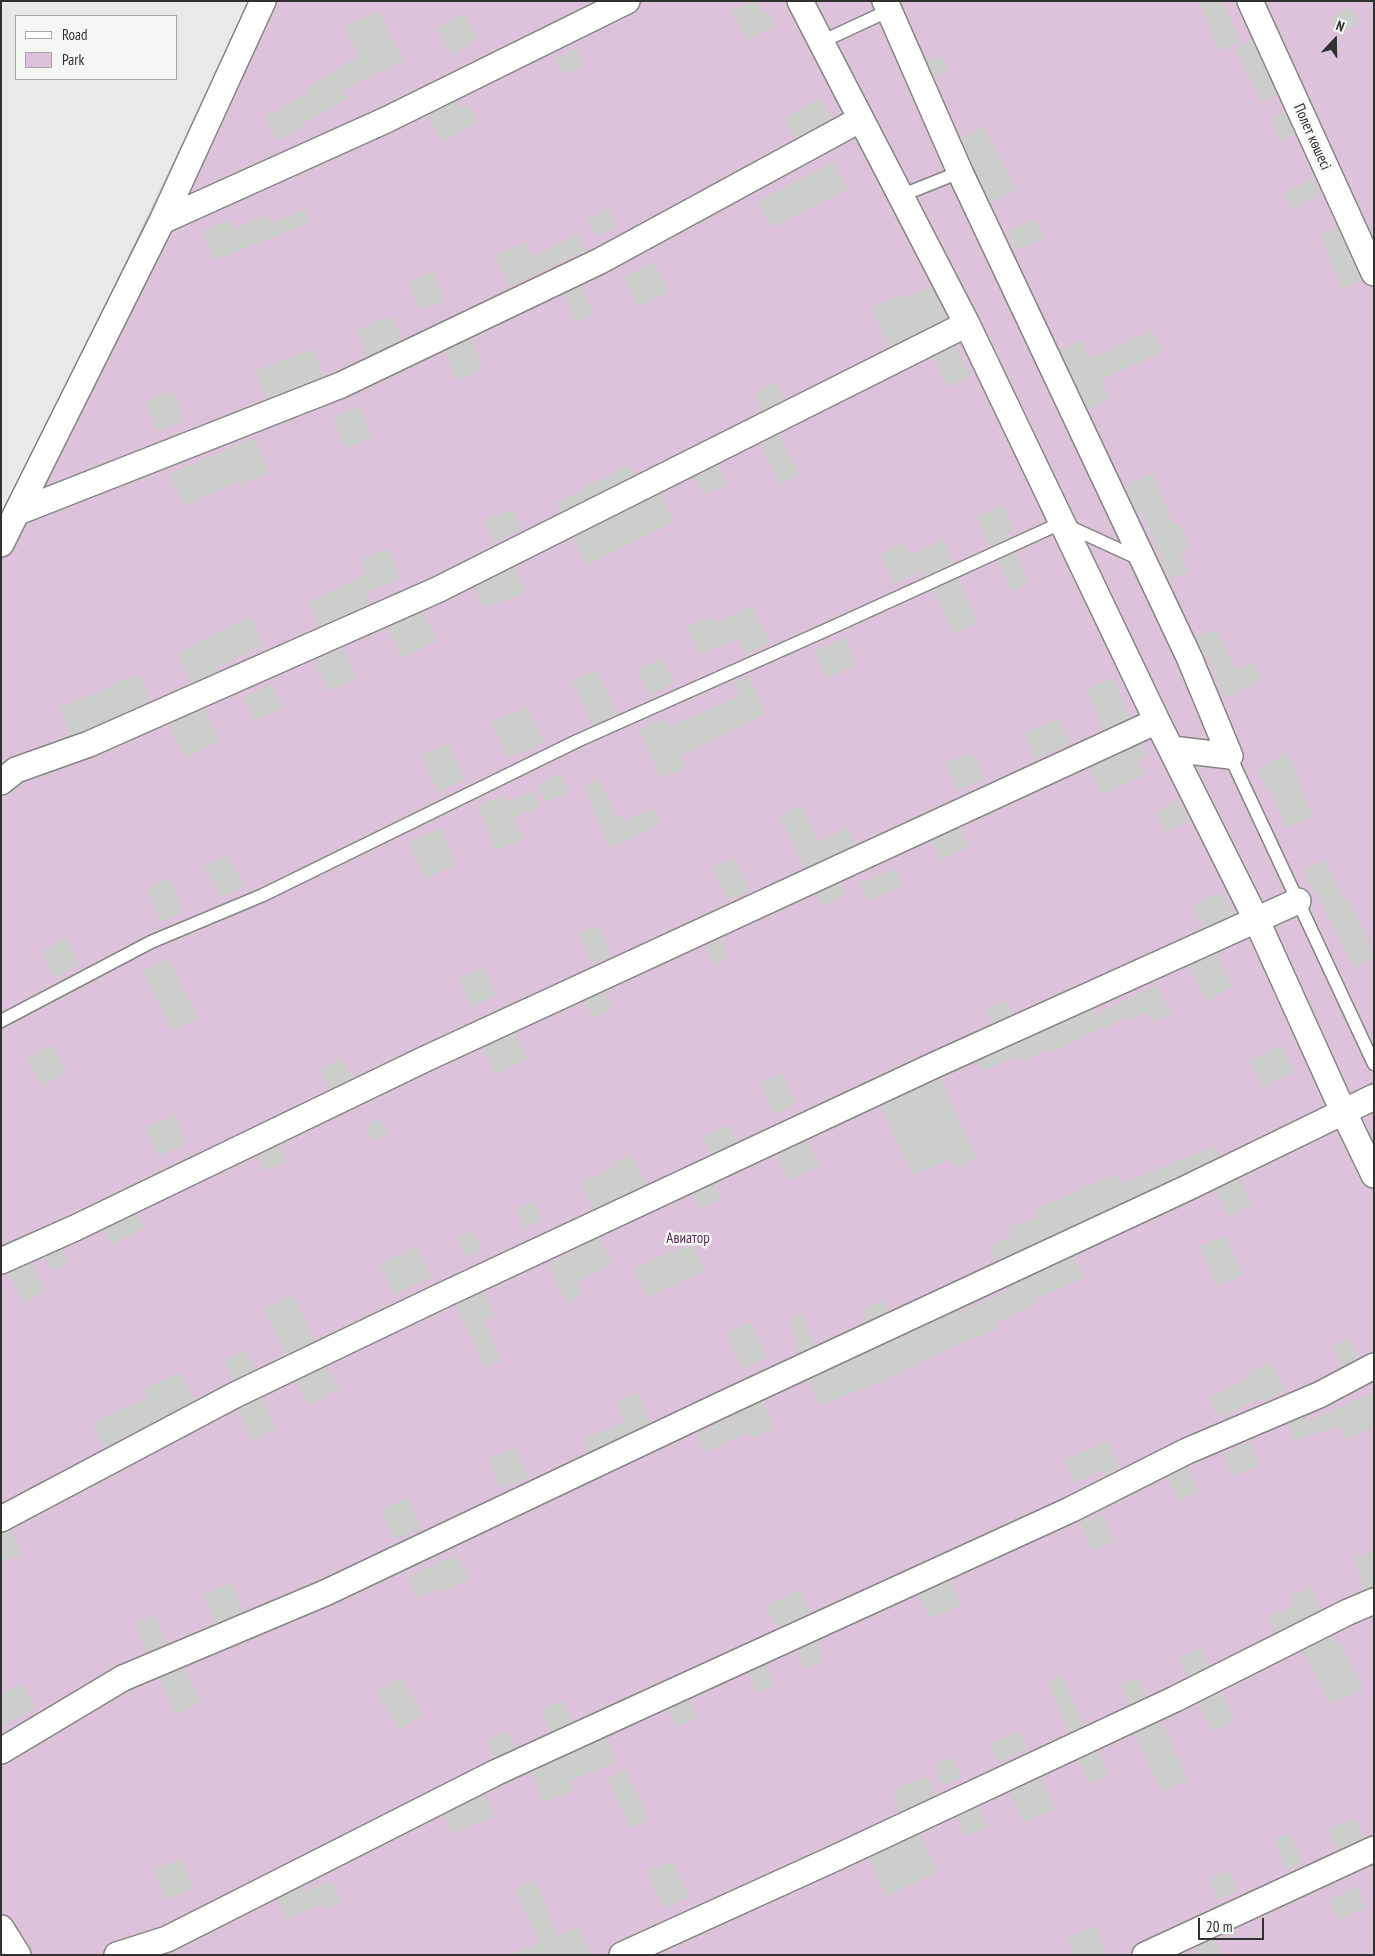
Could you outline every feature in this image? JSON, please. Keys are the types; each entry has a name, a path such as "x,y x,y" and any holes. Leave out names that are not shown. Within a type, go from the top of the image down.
{"street":[{"path":"1,544 162,221 263,1"},
{"path":"162,221 386,120 627,1"},
{"path":"800,1 966,324 1157,721 1256,920 1374,1175"},
{"name":"Полет көшесі","path":"1250,1 1374,273"},
{"path":"887,6 960,172 1189,657 1230,756 1172,749"},
{"path":"18,512 341,385 600,261 860,118"},
{"path":"1,782 16,770 89,744 437,590 966,324"},
{"path":"1,1261 84,1224 425,1059 1157,721"},
{"path":"1,1519 235,1395 437,1298 937,1064 1298,901"},
{"path":"1,1751 123,1678 325,1594 721,1405 1134,1214 1374,1097"},
{"path":"117,1955 167,1939 497,1772 1070,1510 1187,1451 1319,1395 1374,1366"},
{"path":"622,1955 834,1859 1166,1703 1348,1612 1374,1601"},
{"path":"1145,1955 1374,1849"},
{"path":"1,1928 18,1955"}],"lane":[{"path":"821,42 887,6"},
{"path":"900,196 960,172"},
{"path":"1,1021 151,942 263,895 577,741 815,636 1061,523 1144,561"},
{"path":"1230,756 1374,1064"}],"green space":[{"name":"Авиатор","path":"250,1 1374,1 1374,1955 1,1955 1,523"}],"building":[{"path":"756,1 762,13 768,10 775,27 746,40 732,10"},
{"path":"1199,1 1221,1 1241,41 1219,51"},
{"path":"1351,8 1359,24 1337,34 1330,17"},
{"path":"378,11 403,61 342,90 347,99 302,124 304,127 277,140 265,116 309,93 306,88 359,56 344,26"},
{"path":"464,14 478,39 452,54 436,28"},
{"path":"1252,40 1277,95 1262,102 1235,49"},
{"path":"577,49 584,65 563,74 555,58"},
{"path":"941,56 948,71 934,77 927,61"},
{"path":"819,98 832,118 795,139 784,119"},
{"path":"457,101 461,109 469,105 478,123 441,141 428,115"},
{"path":"1285,113 1295,134 1280,140 1270,119"},
{"path":"983,126 1017,190 990,202 961,138"},
{"path":"833,163 848,189 771,227 757,201"},
{"path":"1312,179 1321,194 1292,209 1283,194"},
{"path":"609,209 618,227 596,236 587,219"},
{"path":"305,210 310,223 214,260 203,230 231,220 234,229 267,215 271,222"},
{"path":"1034,219 1044,239 1016,250 1007,231"},
{"path":"1337,227 1362,280 1341,288 1320,235"},
{"path":"578,235 586,251 509,287 495,256 526,241 533,256"},
{"path":"654,263 670,292 638,306 623,277"},
{"path":"434,272 445,301 419,310 408,282"},
{"path":"581,286 594,314 576,321 564,294"},
{"path":"931,286 946,318 889,347 871,308 899,295 901,299"},
{"path":"392,316 402,340 367,356 356,330"},
{"path":"1152,330 1163,351 1101,380 1110,399 1088,409 1060,350 1080,340 1090,359"},
{"path":"472,339 483,370 455,380 445,351"},
{"path":"956,346 971,376 948,387 933,357"},
{"path":"313,349 324,376 266,399 255,371"},
{"path":"776,382 784,400 762,411 754,393"},
{"path":"173,391 184,421 156,431 145,401"},
{"path":"360,407 372,438 344,448 333,417"},
{"path":"779,434 799,474 780,484 760,444"},
{"path":"254,438 270,473 242,485 241,481 184,505 169,474"},
{"path":"629,465 634,475 560,512 555,502 585,490 584,486 613,475 612,472"},
{"path":"718,465 728,484 704,495 694,477"},
{"path":"1154,473 1172,524 1178,522 1189,547 1180,550 1188,572 1169,579 1142,512 1137,514 1126,484"},
{"path":"661,494 674,522 586,565 573,538"},
{"path":"1003,505 1013,531 1007,533 1009,538 991,546 989,541 987,542 976,516"},
{"path":"512,509 522,530 494,543 484,521"},
{"path":"944,540 954,563 926,576 924,571 893,584 880,553 904,544 909,555"},
{"path":"389,549 400,579 365,592 370,604 318,627 308,602 367,574 361,559"},
{"path":"1016,553 1029,583 1011,592 998,561"},
{"path":"515,567 526,592 483,608 474,587"},
{"path":"958,579 978,623 953,634 933,590"},
{"path":"752,607 770,643 745,655 738,639 698,654 687,626 713,616 715,622"},
{"path":"422,612 438,640 402,658 387,628"},
{"path":"251,616 264,645 216,668 218,671 191,683 177,653"},
{"path":"1216,629 1236,669 1253,662 1262,680 1226,698 1196,637"},
{"path":"845,638 857,665 826,678 814,651"},
{"path":"344,649 357,679 329,691 314,661"},
{"path":"663,658 674,683 649,695 637,669"},
{"path":"597,671 617,714 592,725 572,680"},
{"path":"140,674 150,701 70,736 59,707 112,687 111,684"},
{"path":"749,676 766,714 681,756 686,768 660,778 639,729 665,719 669,727 739,696 733,682"},
{"path":"1113,678 1130,718 1104,730 1086,689"},
{"path":"271,684 283,708 255,720 243,697"},
{"path":"526,707 545,742 508,758 491,722"},
{"path":"204,709 221,741 184,757 169,724"},
{"path":"1059,719 1071,744 1035,759 1024,733"},
{"path":"449,744 465,780 438,792 421,755"},
{"path":"1142,744 1147,756 1138,760 1145,775 1101,794 1090,768"},
{"path":"972,752 984,779 957,790 945,763"},
{"path":"1288,754 1299,776 1296,777 1313,816 1286,828 1270,790 1267,791 1257,769"},
{"path":"561,774 569,792 545,802 537,784"},
{"path":"600,779 616,817 622,815 624,821 654,809 661,824 609,848 583,786"},
{"path":"533,791 540,807 514,817 524,839 496,850 477,805 505,795 507,802"},
{"path":"1179,801 1189,821 1165,832 1155,812"},
{"path":"802,806 818,841 848,828 855,845 827,856 805,868 779,815"},
{"path":"441,828 457,865 424,878 409,841"},
{"path":"960,828 969,847 940,860 931,841"},
{"path":"227,855 244,886 221,897 204,866"},
{"path":"735,857 750,891 727,900 712,868"},
{"path":"1325,860 1345,901 1348,900 1374,953 1374,959 1354,968 1303,870"},
{"path":"894,869 903,886 868,901 860,883"},
{"path":"170,879 182,913 160,921 147,888"},
{"path":"840,883 846,895 822,906 816,894"},
{"path":"1222,892 1233,914 1204,928 1192,905"},
{"path":"599,926 612,955 592,964 578,933"},
{"path":"66,938 80,964 55,978 41,952"},
{"path":"721,940 728,958 713,964 705,947"},
{"path":"1216,954 1233,987 1206,1000 1189,966"},
{"path":"168,959 198,1019 172,1030 142,971"},
{"path":"485,968 496,996 470,1007 458,978"},
{"path":"1156,985 1171,1014 1152,1023 1147,1012 1130,1020 1129,1017 1072,1041 1050,1053 1048,1050 1019,1062 1016,1057 982,1071 977,1062 1092,1010 1094,1015"},
{"path":"604,992 612,1009 593,1018 585,1001"},
{"path":"1006,1001 1014,1014 992,1023 985,1010"},
{"path":"515,1033 528,1059 495,1074 483,1048"},
{"path":"52,1045 67,1072 40,1085 27,1057"},
{"path":"1282,1046 1295,1072 1262,1087 1249,1060"},
{"path":"343,1059 353,1078 330,1089 320,1070"},
{"path":"783,1073 796,1104 773,1114 759,1083"},
{"path":"940,1079 977,1158 955,1168 951,1159 912,1175 881,1106"},
{"path":"173,1115 187,1144 158,1156 145,1128"},
{"path":"380,1119 387,1133 372,1141 365,1126"},
{"path":"729,1125 737,1142 711,1154 703,1137"},
{"path":"807,1141 819,1166 789,1180 777,1155"},
{"path":"279,1145 287,1161 265,1171 257,1156"},
{"path":"1215,1146 1221,1156 995,1261 988,1247 1011,1236 1008,1227 1038,1217 1035,1208 1117,1175 1121,1184"},
{"path":"632,1155 645,1185 592,1209 581,1182 614,1168 612,1163"},
{"path":"1240,1179 1252,1204 1228,1216 1215,1190"},
{"path":"714,1184 721,1200 699,1208 693,1194"},
{"path":"534,1202 542,1220 524,1228 516,1209"},
{"path":"137,1214 145,1228 111,1245 104,1230"},
{"path":"472,1231 481,1249 466,1257 457,1238"},
{"path":"1226,1236 1243,1275 1217,1286 1199,1246"},
{"path":"599,1238 612,1264 576,1281 582,1296 566,1303 548,1264"},
{"path":"692,1243 706,1271 647,1297 634,1268"},
{"path":"416,1247 432,1277 394,1295 380,1264"},
{"path":"62,1250 69,1262 52,1271 44,1258"},
{"path":"1074,1256 1084,1278 1034,1299 1036,1304 995,1323 997,1329 979,1337 978,1335 878,1383 820,1405 808,1380 960,1310 995,1296 1010,1289 1009,1287"},
{"path":"32,1264 46,1291 24,1302 8,1274"},
{"path":"484,1292 495,1317 485,1320 501,1361 484,1368 457,1305"},
{"path":"293,1295 315,1341 286,1355 263,1309"},
{"path":"883,1300 888,1312 867,1321 863,1309"},
{"path":"803,1314 814,1346 799,1353 789,1319"},
{"path":"751,1322 767,1357 743,1369 726,1333"},
{"path":"1349,1338 1358,1358 1341,1365 1332,1346"},
{"path":"246,1350 255,1369 233,1380 224,1360"},
{"path":"1271,1362 1286,1390 1262,1401 1261,1398 1219,1418 1209,1398 1250,1377 1248,1372"},
{"path":"326,1367 339,1389 309,1405 297,1381"},
{"path":"181,1373 195,1400 103,1447 92,1423 147,1398 143,1389"},
{"path":"1374,1392 1374,1427 1344,1439 1339,1426 1295,1440 1289,1423 1306,1416 1308,1421"},
{"path":"639,1393 650,1423 588,1452 583,1438 624,1423 616,1402"},
{"path":"262,1398 276,1429 251,1440 238,1410"},
{"path":"763,1401 774,1429 751,1438 748,1432 706,1452 697,1435"},
{"path":"1108,1441 1120,1467 1104,1475 1102,1470 1074,1483 1064,1460"},
{"path":"1250,1442 1260,1465 1233,1475 1223,1453"},
{"path":"516,1448 528,1478 499,1489 488,1458"},
{"path":"1187,1467 1199,1492 1178,1500 1168,1477"},
{"path":"409,1498 421,1529 393,1539 381,1509"},
{"path":"1101,1514 1115,1541 1093,1551 1079,1523"},
{"path":"12,1529 21,1554 1,1562 1,1533"},
{"path":"1374,1551 1374,1587 1364,1590 1354,1558"},
{"path":"456,1555 469,1579 443,1592 441,1588 418,1598 407,1577"},
{"path":"950,1580 962,1606 929,1618 919,1595"},
{"path":"232,1583 243,1612 215,1624 204,1594"},
{"path":"1311,1587 1321,1609 1275,1633 1268,1617 1295,1606 1290,1595"},
{"path":"800,1590 810,1611 803,1614 804,1616 777,1627 765,1606"},
{"path":"155,1615 167,1644 147,1652 135,1623"},
{"path":"1332,1636 1336,1644 1340,1642 1363,1689 1330,1704 1303,1651"},
{"path":"816,1642 824,1661 805,1669 797,1651"},
{"path":"1201,1648 1209,1666 1188,1677 1178,1658"},
{"path":"765,1665 774,1686 757,1693 748,1673"},
{"path":"185,1668 201,1702 176,1714 159,1679"},
{"path":"1062,1675 1084,1726 1069,1733 1047,1682"},
{"path":"1138,1677 1147,1696 1129,1705 1120,1684"},
{"path":"401,1678 423,1715 399,1729 376,1691"},
{"path":"23,1684 35,1709 1,1725 1,1694"},
{"path":"1222,1692 1235,1721 1211,1731 1199,1703"},
{"path":"562,1700 573,1721 551,1732 540,1710"},
{"path":"689,1701 698,1718 677,1727 669,1709"},
{"path":"1158,1723 1159,1725 1163,1724 1188,1781 1161,1791 1135,1735"},
{"path":"507,1731 515,1748 494,1757 486,1741"},
{"path":"1019,1731 1028,1749 998,1762 990,1744"},
{"path":"606,1738 617,1762 570,1781 574,1790 544,1802 531,1772"},
{"path":"1099,1752 1109,1774 1089,1783 1079,1760"},
{"path":"953,1757 961,1778 942,1785 934,1764"},
{"path":"626,1770 649,1820 630,1828 607,1778"},
{"path":"928,1777 935,1795 900,1812 892,1790"},
{"path":"1042,1779 1055,1809 1023,1822 1010,1792"},
{"path":"485,1794 495,1817 451,1833 444,1815"},
{"path":"979,1807 987,1828 964,1836 957,1817"},
{"path":"1354,1818 1363,1838 1337,1849 1328,1829"},
{"path":"1290,1833 1302,1864 1285,1870 1274,1839"},
{"path":"920,1834 938,1872 886,1896 869,1858"},
{"path":"182,1859 194,1889 165,1899 154,1869"},
{"path":"672,1861 689,1897 664,1908 647,1872"},
{"path":"1229,1871 1237,1892 1217,1900 1209,1879"},
{"path":"332,1881 342,1903 326,1910 323,1904 286,1919 277,1899 300,1888 302,1892"},
{"path":"536,1881 557,1936 579,1927 592,1955 512,1955 539,1943 515,1888"},
{"path":"1357,1887 1366,1908 1337,1920 1329,1900"},
{"path":"1096,1926 1106,1955 1074,1955 1068,1937"},
{"path":"1214,1939 1222,1955 1198,1955 1195,1948"}]}
